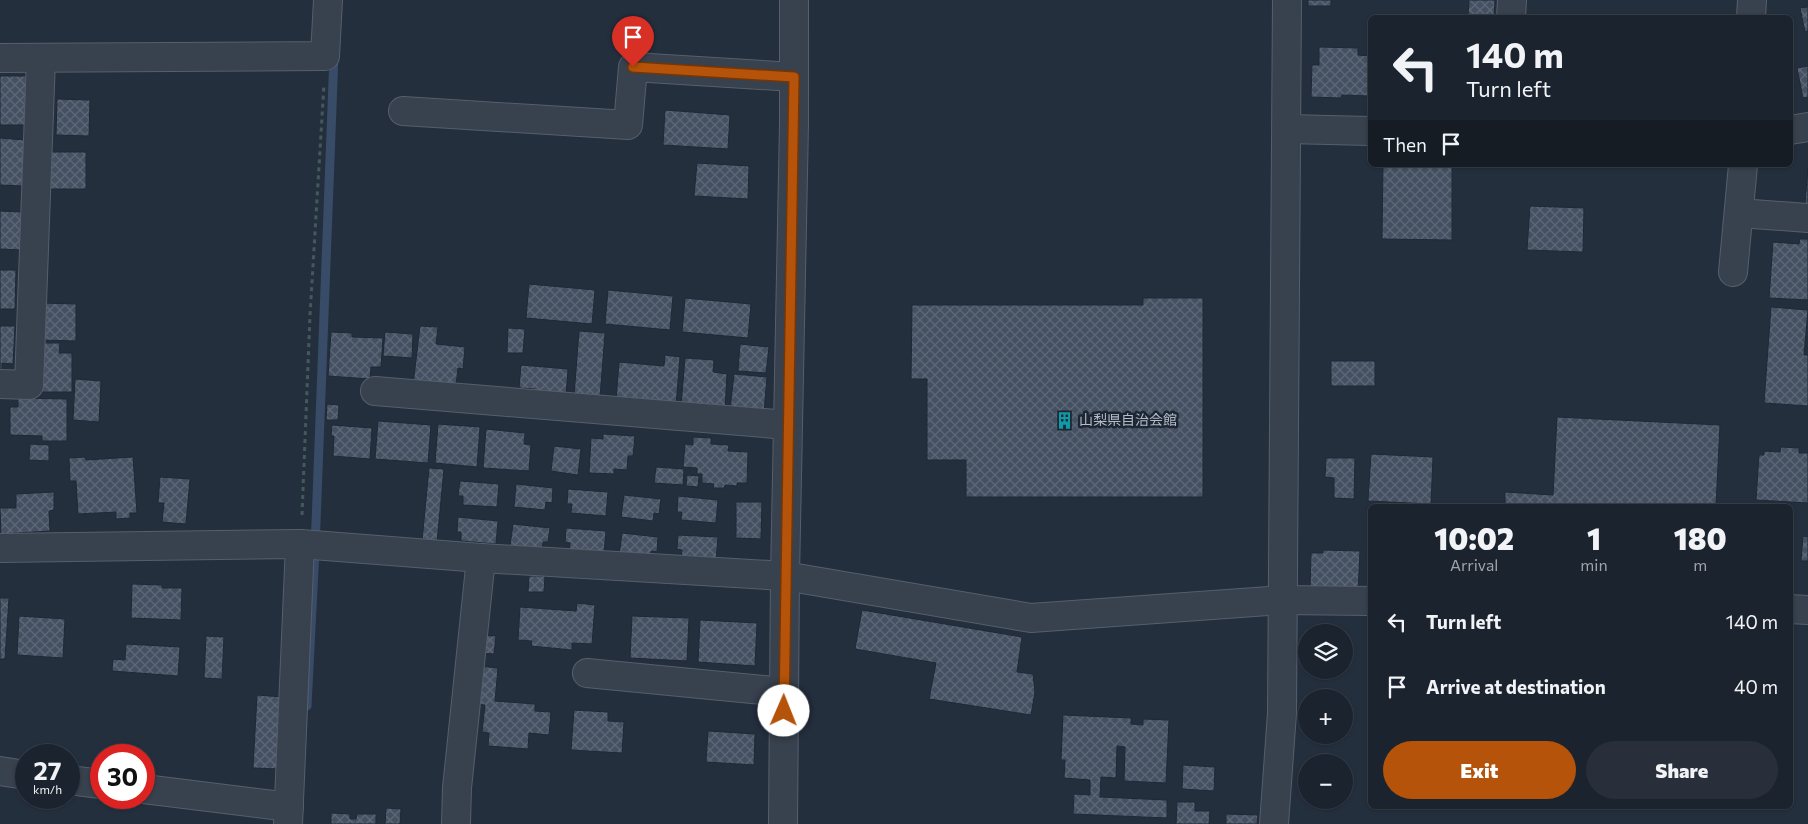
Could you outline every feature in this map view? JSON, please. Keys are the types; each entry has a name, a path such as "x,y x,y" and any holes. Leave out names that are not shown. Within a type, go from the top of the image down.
{"street":[{"path":"0,58 325,56 328,0"},
{"path":"783,824 794,0"},
{"path":"1274,824 1282,712 1287,0"},
{"path":"1511,15 1512,0"},
{"path":"1751,15 1752,0"},
{"path":"0,384 29,385 41,58"},
{"path":"403,110 628,125 633,67 794,77"},
{"path":"1793,130 1808,127"},
{"path":"1287,129 1368,131"},
{"path":"1733,272 1743,167"},
{"path":"1738,213 1808,218"},
{"path":"375,391 788,425"},
{"path":"155,791 288,816 300,544"},
{"path":"0,548 300,544 481,558 785,576 1031,618 1283,600 1368,601"},
{"path":"456,824 457,788 481,558"},
{"path":"1793,609 1808,610"},
{"path":"587,673 784,692"},
{"path":"0,771 15,773"}],"path":[{"path":"300,544 310,315 325,56"}],"building":[{"path":"1308,0 1331,0 1331,6 1308,6"},
{"path":"1469,0 1495,0 1494,15 1468,15"},
{"path":"1808,7 1808,31 1805,32 1800,8"},
{"path":"1319,47 1358,48 1358,55 1368,56 1368,96 1342,95 1341,98 1311,97 1312,65 1319,65"},
{"path":"1808,66 1808,97 1803,98 1797,68"},
{"path":"0,76 26,76 25,125 0,125"},
{"path":"57,99 90,100 89,136 56,135"},
{"path":"665,110 730,115 728,149 663,145"},
{"path":"0,138 25,140 23,186 0,185"},
{"path":"48,152 86,152 86,189 47,189"},
{"path":"697,163 749,166 748,199 694,196"},
{"path":"1383,167 1452,167 1452,240 1382,239"},
{"path":"1808,167 1808,204 1805,203"},
{"path":"1530,206 1584,208 1583,252 1527,250"},
{"path":"0,211 22,212 21,250 0,249"},
{"path":"1800,239 1808,239 1808,300 1769,298 1773,242 1799,244"},
{"path":"0,270 16,270 15,309 0,309"},
{"path":"529,284 595,290 592,324 526,318"},
{"path":"608,290 673,296 670,330 605,324"},
{"path":"685,298 751,304 748,338 682,332"},
{"name":"山梨県自治会館","path":"1143,298 1203,298 1203,497 966,497 966,460 927,460 927,379 911,379 912,305 1143,305"},
{"path":"42,303 76,304 76,341 41,340"},
{"path":"1771,307 1808,310 1804,355 1808,355 1808,406 1764,403"},
{"path":"0,326 15,326 13,364 2,363 2,369 0,369"},
{"path":"420,326 438,327 436,344 465,347 463,369 458,368 456,385 413,385"},
{"path":"508,328 525,329 523,353 507,353"},
{"path":"579,331 605,333 600,398 574,396"},
{"path":"331,332 352,333 352,337 383,338 381,367 371,367 370,379 328,376"},
{"path":"385,332 413,334 412,358 383,356"},
{"path":"41,343 60,343 59,353 72,353 72,392 41,392"},
{"path":"740,344 769,347 766,373 738,371"},
{"path":"665,355 680,357 676,405 616,401 619,362 664,366"},
{"path":"685,358 714,360 713,372 727,374 725,410 681,406"},
{"path":"1331,361 1375,361 1375,386 1331,386"},
{"path":"521,365 568,369 566,396 535,393 535,389 519,388"},
{"path":"734,374 767,377 764,413 730,410"},
{"path":"75,379 101,381 99,422 73,420"},
{"path":"18,398 67,399 67,441 42,441 42,436 10,435 10,407 18,407"},
{"path":"327,404 339,405 338,420 326,420"},
{"path":"1557,417 1720,425 1716,504 1505,504 1505,492 1553,495"},
{"path":"378,421 431,425 428,463 375,459"},
{"path":"438,424 480,427 477,467 435,463"},
{"path":"332,425 372,428 370,459 333,456 334,436 331,436"},
{"path":"486,429 525,433 524,444 531,445 529,471 483,468"},
{"path":"603,434 635,436 633,456 628,456 627,470 614,469 614,474 589,473 591,438 603,439"},
{"path":"693,437 711,438 711,444 729,445 728,451 748,452 747,483 737,483 737,486 725,485 724,488 713,488 714,484 702,483 702,474 697,474 697,468 683,467 685,444 693,445"},
{"path":"30,444 49,445 49,461 29,460"},
{"path":"554,446 581,449 578,475 551,471"},
{"path":"1781,447 1799,448 1799,453 1808,453 1808,503 1756,500 1759,455 1764,455 1764,451 1780,452"},
{"path":"1371,454 1433,457 1431,504 1368,501"},
{"path":"85,457 86,460 133,457 137,513 130,513 130,518 116,519 116,512 78,514 76,481 70,481 69,458"},
{"path":"1326,458 1355,458 1354,499 1334,498 1334,478 1325,477"},
{"path":"656,467 684,469 683,485 654,483"},
{"path":"429,468 444,469 437,542 422,541"},
{"path":"687,475 699,476 698,487 686,486"},
{"path":"160,477 190,479 186,524 162,522 164,503 158,503"},
{"path":"460,481 499,484 497,507 463,505 463,496 458,496"},
{"path":"516,484 553,488 552,503 546,502 545,510 514,507"},
{"path":"568,489 608,492 606,516 571,513 572,504 567,504"},
{"path":"54,492 54,510 49,511 50,531 1,534 0,508 16,508 16,494"},
{"path":"624,495 661,499 659,514 654,513 653,521 621,517"},
{"path":"678,496 718,500 716,523 681,520 682,512 677,512"},
{"path":"736,502 762,502 761,539 736,538"},
{"path":"458,517 498,521 496,544 461,541 461,532 457,532"},
{"path":"513,524 550,528 548,542 543,542 542,550 510,546"},
{"path":"566,528 606,531 604,554 569,551 570,543 565,542"},
{"path":"622,533 658,537 657,552 651,551 651,559 619,556"},
{"path":"678,535 718,537 716,561 681,559 682,550 677,549"},
{"path":"1803,536 1808,537 1808,561 1801,561"},
{"path":"1323,550 1360,551 1358,592 1310,590 1311,553 1323,553"},
{"path":"529,576 545,576 544,592 528,592"},
{"path":"132,584 162,585 162,588 182,588 181,620 131,618"},
{"path":"0,598 9,598 5,659 0,659"},
{"path":"577,603 595,605 592,644 572,643 572,650 531,646 532,641 518,640 520,607 576,611"},
{"path":"862,610 1022,637 1017,672 1033,674 1035,692 1031,715 929,699 936,663 855,649"},
{"path":"19,616 65,619 63,658 17,655"},
{"path":"632,616 689,618 687,661 630,658"},
{"path":"700,620 757,623 755,666 698,662"},
{"path":"481,635 496,636 494,654 479,653"},
{"path":"206,636 224,637 222,679 204,678"},
{"path":"126,644 180,647 178,676 112,671 113,659 125,660"},
{"path":"478,666 498,668 495,701 535,704 535,711 551,712 549,735 529,733 528,749 488,746 489,733 482,732 485,705 475,704"},
{"path":"257,695 283,697 279,769 253,768"},
{"path":"574,710 608,712 608,721 624,722 622,753 571,750"},
{"path":"1063,715 1131,718 1131,724 1143,725 1143,719 1169,720 1166,783 1124,781 1125,747 1117,746 1116,778 1101,777 1100,797 1167,800 1167,818 1073,814 1074,794 1090,795 1090,780 1064,778 1065,760 1061,760"},
{"path":"708,731 755,734 754,765 706,762"},
{"path":"1183,765 1215,767 1214,791 1182,789"},
{"path":"1177,802 1195,802 1195,811 1210,811 1209,824 1176,824"},
{"path":"386,808 401,809 400,824 385,824"},
{"path":"331,813 350,814 350,819 356,819 357,814 376,814 376,824 331,824"},
{"path":"1226,814 1258,815 1257,824 1226,824"}],"waterway":[{"path":"307,706 334,55"}],"place":[{"name":"山梨県自治会館","path":"1065,420"}],"route":[{"path":"633,67 794,77 784,711"}]}
